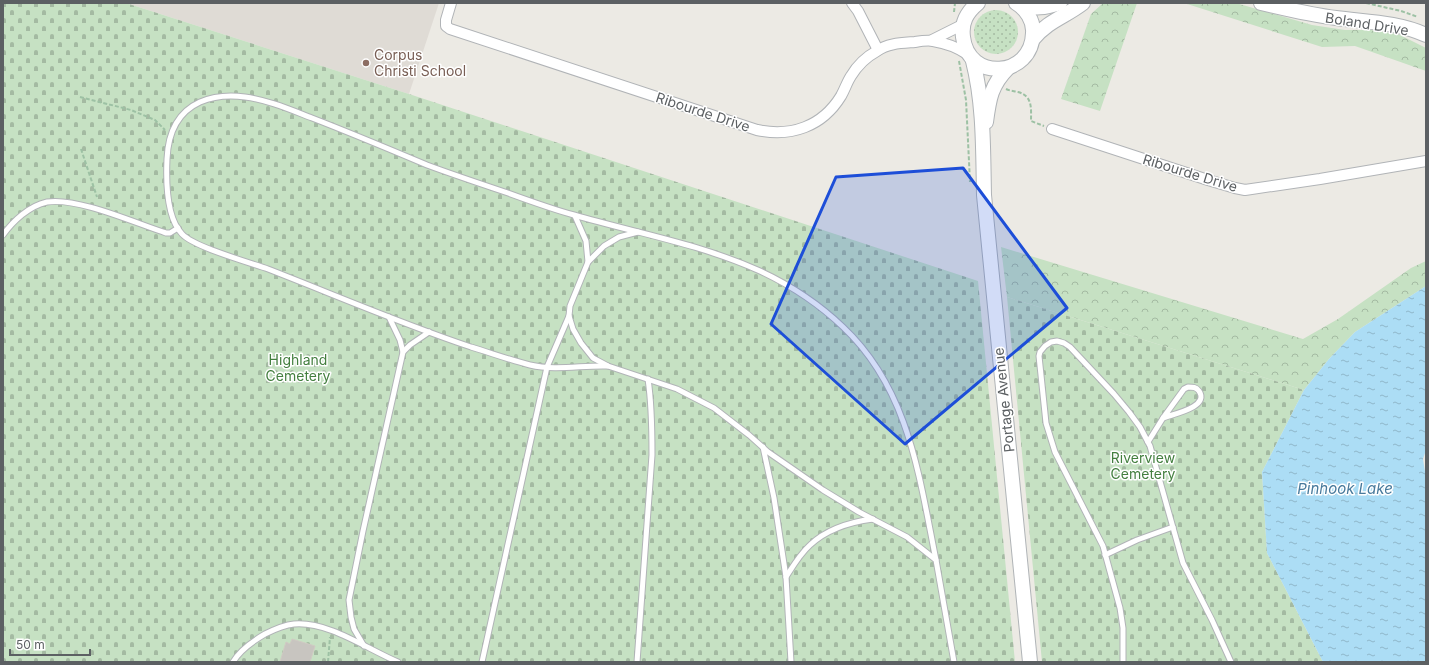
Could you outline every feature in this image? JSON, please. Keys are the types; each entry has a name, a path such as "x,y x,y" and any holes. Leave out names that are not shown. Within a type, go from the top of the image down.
{"main road":[{"path":"1018,4 1032,8 1046,7 1060,3"},
{"path":"1033,39 1040,30 1083,3"},
{"name":"Boland Drive","path":"1261,3 1308,14 1383,23 1405,28 1426,36"},
{"path":"1018,4 1031,20 1033,39"},
{"path":"957,21 964,19 975,5"},
{"name":"Portage Avenue","path":"957,21 963,43 977,74 983,138 984,195 1030,662"},
{"name":"Portage Avenue","path":"983,138 993,88 999,77 1008,68 1017,64 1024,57 1030,49 1033,39"},
{"path":"970,57 984,67 996,70 1008,68"}],"street":[{"name":"Ribourde Drive","path":"451,3 446,20 446,26 450,29 750,127 770,132 782,133 795,131 824,116 834,107 858,66 878,50 893,44 932,40 956,47 970,57"},
{"path":"852,3 858,11 878,50"},
{"name":"Ribourde Drive","path":"932,40 957,21"},
{"name":"Ribourde Drive","path":"1052,130 1208,180 1245,190 1426,161"}],"lane":[{"path":"608,366 589,365 558,368 534,366 497,355 429,332 196,243 184,236 173,219 167,186 167,156 170,135 174,126 188,109 200,102 232,96 249,97 307,116 461,177 575,216 704,249 762,272 813,302 842,325 872,358 891,393 906,426 914,451 936,560 954,662"},
{"path":"3,235 18,219 36,206 46,202 82,205 166,233 170,233 178,228"},
{"path":"575,216 586,241 588,262"},
{"path":"482,662 547,367 588,262 604,246 619,237 638,232"},
{"path":"568,316 581,343 593,358 608,366 677,389 714,408 763,447 823,490 907,537 936,560"},
{"path":"364,646 354,630 349,600 403,352 400,340 389,317"},
{"path":"403,352 410,345 429,332"},
{"path":"1123,662 1123,628 1120,608 1103,546 1055,452 1050,437 1044,409 1039,356 1044,346 1051,342 1057,341 1070,347 1114,394 1140,427 1148,442 1183,563 1212,620 1231,662"},
{"path":"637,662 652,455 651,396 648,379"},
{"path":"1148,442 1163,418 1184,389 1193,387 1198,389 1201,398 1198,405 1163,418"},
{"path":"763,447 774,498 786,577 791,662"},
{"path":"786,577 809,546 820,537 835,529 857,521 873,519"},
{"path":"1105,555 1137,540 1173,527"},
{"path":"233,662 247,646 258,638 278,628 295,624 330,630 398,662"}],"path":[{"path":"955,3 957,21"},
{"path":"1366,3 1401,11 1419,18"},
{"path":"1006,89 1027,96 1031,102 1031,121 1052,130"},
{"path":"80,97 131,110 155,120 170,135"},
{"path":"81,149 97,197"},
{"path":"328,662 330,630"}],"highlighted area":[{"path":"963,168 1067,308 905,444 771,324 836,177"}],"shaded area":[{"name":"Corpus Christi School","path":"126,3 439,3 409,94"}],"green space":[{"name":"Highland Cemetery","path":"4,3 126,3 409,94 978,281 1015,662 3,662"},
{"path":"1103,3 1137,3 1100,111 1061,99 1091,14"},
{"path":"1184,3 1236,3 1312,25 1345,30 1371,30 1398,34 1426,48 1426,71 1355,46 1322,47"},
{"path":"996,10 1008,14 1014,20 1018,32 1014,44 1008,50 996,54 984,50 978,44 974,32 978,20 984,14"},
{"path":"1001,247 1303,339 1338,319 1411,268 1426,261 1426,286 1355,332 1329,359 1304,390 1007,297"},
{"name":"Riverview Cemetery","path":"1007,297 1304,390 1262,472 1267,553 1323,662 1042,662"}],"water":[{"name":"Pinhook Lake","path":"1426,286 1426,450 1423,459 1426,478 1426,662 1323,662 1267,553 1262,472 1304,390 1329,359 1355,332"}],"building":[{"path":"292,639 315,646 310,662 280,662 286,642 290,644"}],"place":[{"name":"Corpus Christi School","path":"366,63"}]}
